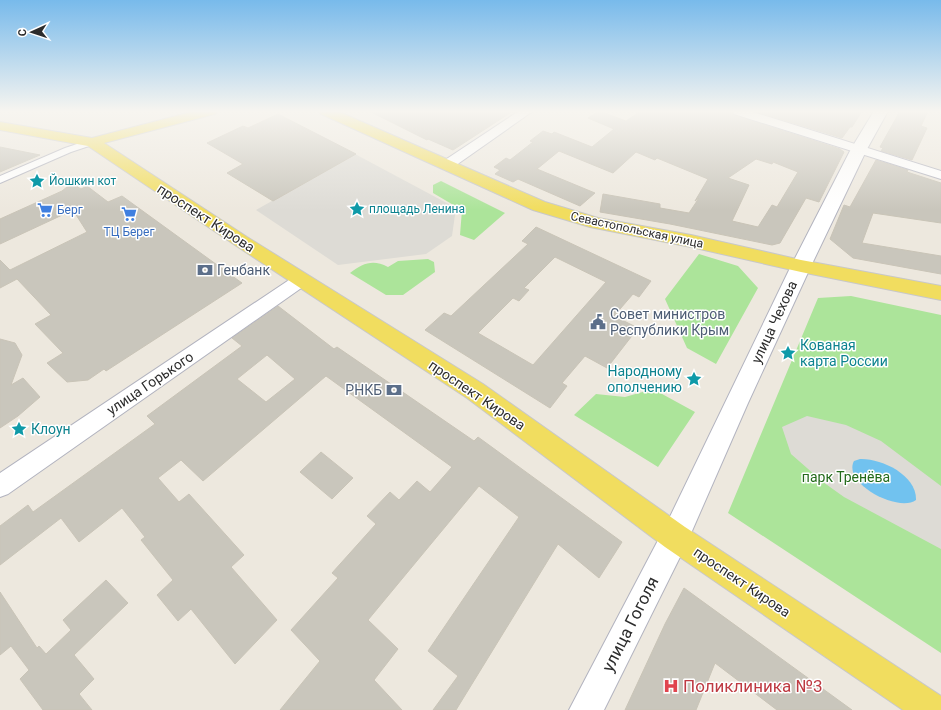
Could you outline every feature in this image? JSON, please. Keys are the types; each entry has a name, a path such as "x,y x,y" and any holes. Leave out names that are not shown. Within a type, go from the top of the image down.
{"main road":[{"name":"проспект Кирова","path":"95,144 301,280 475,391 675,537 932,710"},
{"name":"Севастопольская улица","path":"400,144 539,206 596,223 691,241 801,266 941,293"},
{"name":"улица Чехова","path":"675,537 801,266 862,144"},
{"name":"улица Гоголя","path":"586,710 675,537"}],"street":[{"path":"0,180 68,150 86,144"},
{"path":"447,165 478,144"},
{"path":"844,144 941,175"},
{"name":"улица Горького","path":"0,486 301,280"}],"green space":[{"path":"441,181 505,213 474,240 460,235 462,210 433,193 433,185"},
{"path":"699,254 738,266 758,288 716,364 687,348 665,299"},
{"path":"428,259 434,262 435,272 403,295 386,295 350,273 368,263 378,263 388,267 398,261"},
{"name":"парк Тренёва","path":"851,296 941,315 941,653 728,513 818,298"},
{"path":"653,389 695,412 658,467 574,415 596,394 625,397"}],"shaded area":[{"name":"площадь Ленина","path":"355,154 456,208 452,236 426,254 338,265 256,210"},
{"path":"807,416 846,425 881,441 941,486 941,549 844,497 823,482 791,454 782,427"}],"water":[{"path":"860,459 878,461 896,470 911,483 915,491 916,500 908,503 897,502 874,494 856,478 852,470 854,461"}],"building":[{"path":"209,144 337,144 356,154 273,201 227,173 243,164"},
{"path":"440,144 462,144 453,150"},
{"path":"530,144 585,144 592,147 596,144 825,144 840,149 844,152 819,202 806,198 780,243 772,245 670,224 600,212 603,194 660,204 660,208 689,213 699,198 695,201 708,179 657,158 655,160 636,152 613,173 559,151 537,169 595,193 580,206 518,179 513,182 495,174 500,170 494,167 506,158 510,160","holes":["756,159 772,164 773,162 798,172 777,207 772,205 758,227 732,221 749,185 728,178"]},
{"path":"882,144 919,144 912,160 881,151 883,148 880,147"},
{"path":"0,147 40,155 0,172"},
{"path":"876,160 908,170 907,172 941,183 941,223 873,213 862,243 941,256 941,274 853,258 830,239 844,205 850,207"},
{"path":"76,186 81,189 87,186 108,202 122,196 242,283 106,371 104,369 88,380 67,382 47,363 63,353 35,324 51,315 17,279 0,288 0,260 10,270 87,232 73,210 0,244 0,219 62,191 67,187"},
{"name":"Совет министров Республики Крым","path":"536,227 651,281 639,297 633,294 614,316 638,328 607,368 585,356 562,383 567,386 550,408 425,330 444,313 451,316 528,244 522,241","holes":["555,257 606,282 533,365 478,333 513,298 519,301 529,290 524,288"]},
{"path":"278,306 334,349 337,347 474,441 478,437 622,542 599,578 558,544 456,710 433,710 458,676 428,651 519,517 479,486 368,620 398,649 374,680 402,710 280,710 320,661 291,630 338,578 332,573 376,524 367,516 390,492 399,500 417,481 430,492 452,467 326,376 203,481 181,460 158,478 179,502 189,494 244,555 231,567 277,620 235,664 191,609 178,621 157,595 173,580 141,540 145,537 122,508 79,542 61,518 0,565 0,526 28,505 33,512 155,424 147,416 242,346 232,338","holes":["267,355 295,379 266,402 237,379"]},
{"path":"0,339 15,343 22,355 11,385 23,378 40,397 18,416 0,428"},
{"path":"321,452 353,478 332,499 300,472"},
{"path":"106,580 128,603 74,655 94,679 79,694 92,710 43,710 20,679 29,670 11,646 0,655 0,592 37,648 39,646 46,654 71,630 63,620"},
{"path":"684,588 852,710 777,710 715,663 696,710 625,710 665,624"}],"place":[{"name":"Йошкин кот","path":"37,181"},
{"name":"площадь Ленина","path":"357,209"},
{"name":"Берг","path":"45,210"},
{"name":"ТЦ Берег","path":"129,214"},
{"name":"Генбанк","path":"205,270"},
{"name":"Совет министров Республики Крым","path":"598,322"},
{"name":"Кованая карта России","path":"788,353"},
{"name":"Народному ополчению","path":"694,379"},
{"name":"РНКБ","path":"394,390"},
{"name":"Клоун","path":"19,429"},
{"name":"Поликлиника №3","path":"671,686"}]}
